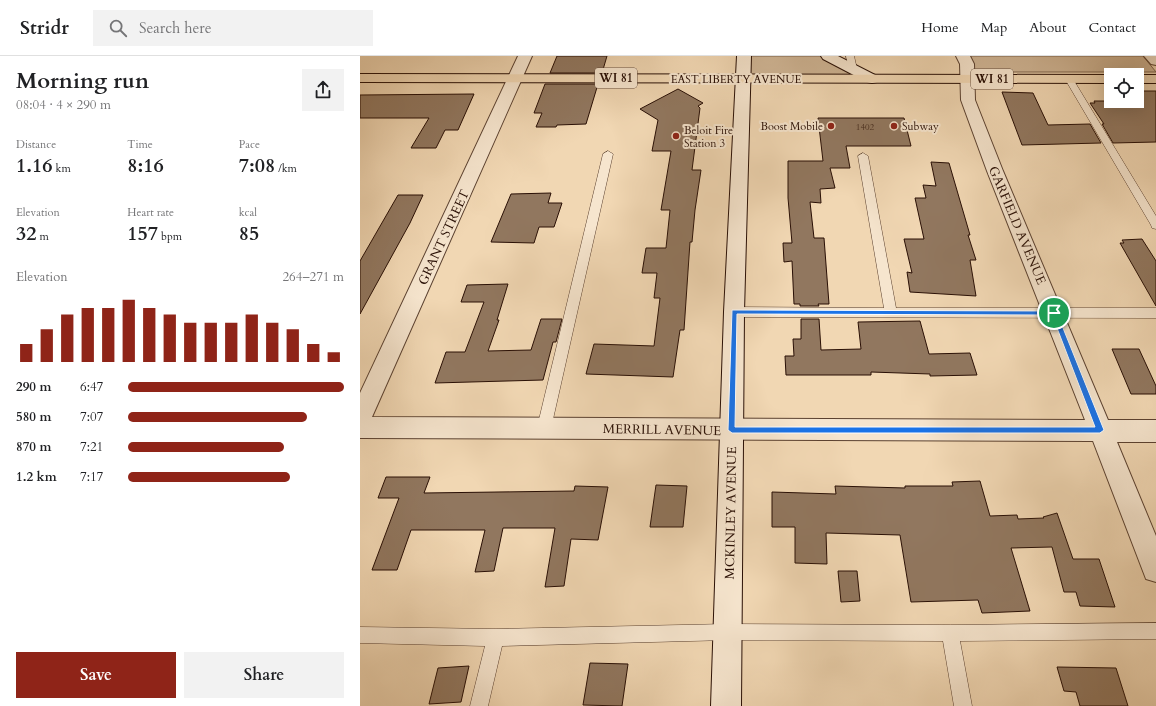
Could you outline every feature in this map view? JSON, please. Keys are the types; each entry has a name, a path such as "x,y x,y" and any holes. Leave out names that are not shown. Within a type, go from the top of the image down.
{"main road":[{"name":"EAST LIBERTY AVENUE","path":"360,78 1104,79"},
{"path":"1144,79 1156,79"}],"street":[{"name":"GRANT STREET","path":"360,418 525,56"},
{"name":"MCKINLEY AVENUE","path":"726,706 734,312 744,56"},
{"path":"828,56 851,63 872,79"},
{"name":"GARFIELD AVENUE","path":"963,56 966,64 968,79 968,100 995,171 1054,313 1156,569"},
{"path":"1151,56 1156,62"},
{"name":"MERRILL AVENUE","path":"360,427 1156,431"}],"lane":[{"path":"1069,79 1156,225"},
{"path":"544,428 608,154"},
{"path":"863,156 891,313"},
{"path":"734,312 1156,314"},
{"path":"360,635 496,638 728,632 950,633 1156,631"},
{"path":"950,633 963,706"},
{"path":"479,706 496,638"}],"shaded area":[{"path":"744,56 828,56 872,79 743,79"},
{"path":"968,56 1143,56 1156,72 1144,72 1144,68 1104,68 1104,72 975,72"}],"building":[{"path":"557,56 607,56 602,73 550,73"},
{"path":"545,84 598,84 586,124 536,127 542,113 534,113"},
{"path":"678,89 703,103 698,106 700,108 692,170 701,170 692,242 690,242 684,330 680,330 673,377 586,374 594,344 654,346 660,298 654,298 657,273 642,273 646,248 666,248 670,210 661,210 671,151 652,151 658,120 640,109"},
{"path":"1144,91 1156,91 1156,142 1113,143 1102,124 1104,124 1090,103 1095,103 1094,101 1104,101 1104,108 1144,108"},
{"path":"1002,92 1033,93 1048,125 1090,124 1101,143 1022,145"},
{"path":"474,94 458,130 445,130 436,148 411,148 429,118 360,118 360,95"},
{"path":"818,118 904,118 911,146 846,146 850,168 830,168 835,188 820,189 821,203 810,202 814,238 824,238 829,304 818,304 819,306 800,306 800,304 794,304 792,261 784,262 783,243 792,243 788,198 788,161 823,161"},
{"path":"931,162 949,163 976,260 970,260 976,296 910,292 907,272 912,273 904,239 924,239 915,198 926,198 923,185 936,186"},
{"path":"551,193 548,203 562,203 554,227 539,227 534,243 491,242 511,194"},
{"path":"398,195 423,195 410,223 360,314 360,261"},
{"path":"1142,239 1156,261 1156,306 1120,243 1124,243 1122,240"},
{"path":"508,284 497,320 499,320 488,351 531,350 541,319 562,319 556,342 553,342 543,380 435,383 446,352 465,352 484,302 461,302 467,285"},
{"path":"801,319 819,319 821,350 861,349 858,322 920,321 929,354 970,353 977,375 930,376 930,374 871,372 871,375 786,375 785,356 794,356 793,339 801,339"},
{"path":"1112,349 1139,349 1156,386 1156,394 1131,394"},
{"path":"386,477 430,477 424,493 574,491 575,486 608,487 598,540 571,539 564,586 545,587 555,528 503,528 494,571 475,572 485,530 411,530 397,570 372,570 399,498 378,498"},
{"path":"980,481 990,516 1017,515 1018,519 1044,518 1043,517 1057,513 1073,559 1099,559 1115,607 1080,606 1076,592 1064,592 1052,547 1011,548 1030,611 982,613 978,600 911,602 900,535 826,533 827,564 795,563 795,527 772,527 772,492 836,494 835,486 905,488 905,486 953,486 952,482"},
{"path":"656,485 687,486 683,527 650,527"},
{"path":"838,571 857,571 860,601 841,602"},
{"path":"590,663 628,664 622,706 583,705"},
{"path":"469,666 461,702 429,704 438,668"},
{"path":"1057,667 1116,668 1128,706 1080,706 1076,692 1064,691"}],"place":[{"name":"Boost Mobile","path":"831,126"},
{"name":"Subway","path":"894,126"},
{"name":"Beloit Fire Station 3","path":"676,136"}],"route":[{"path":"734,312 1054,313 1100,430 732,430 734,312"}]}
